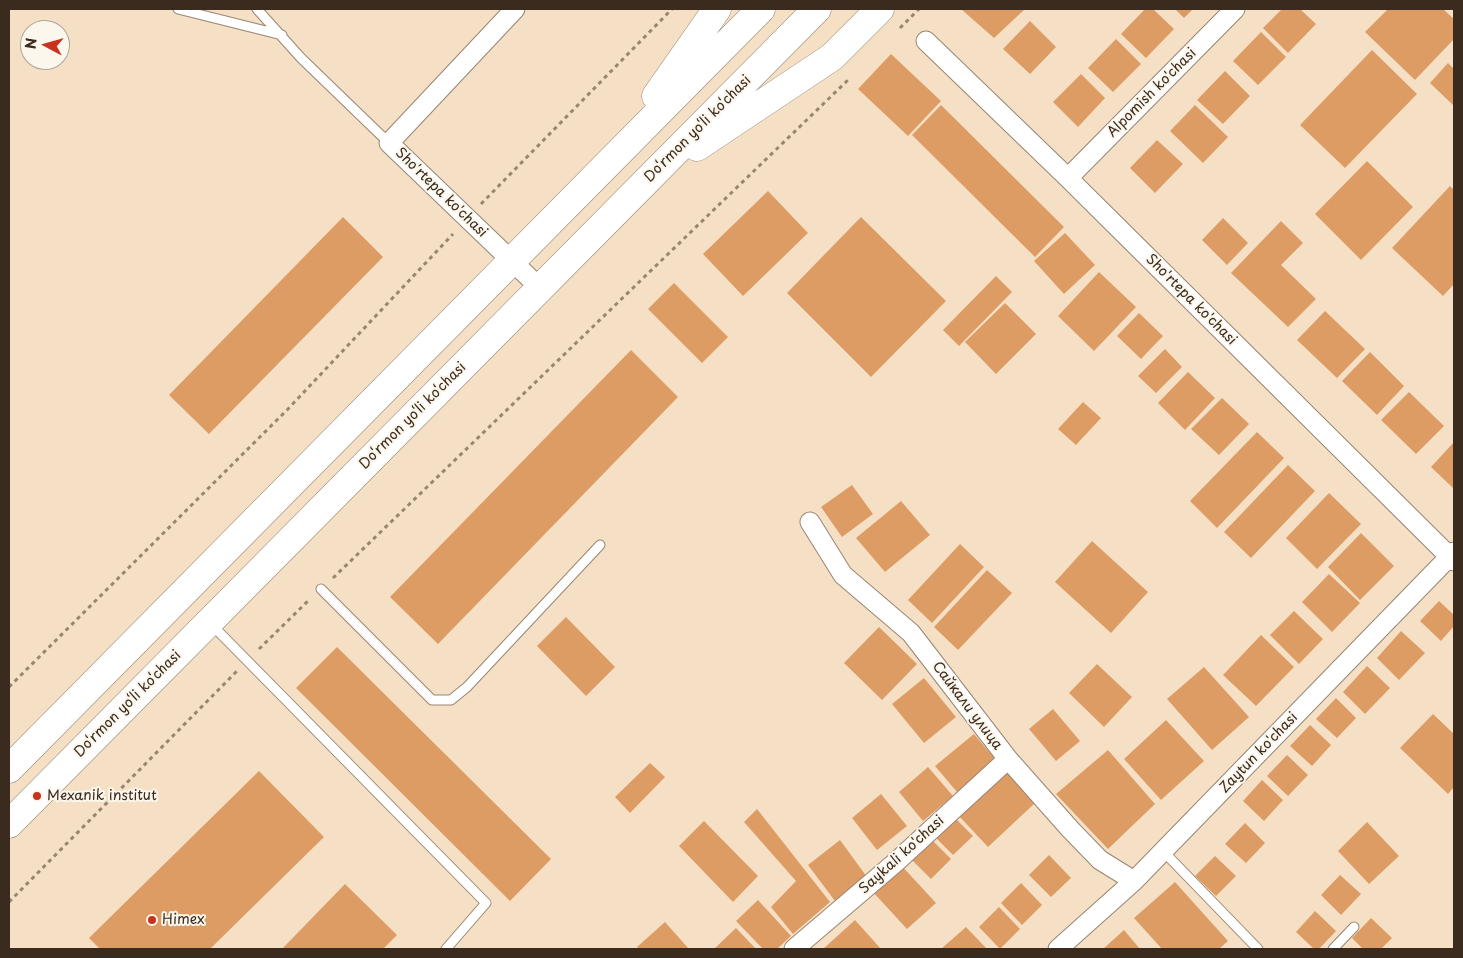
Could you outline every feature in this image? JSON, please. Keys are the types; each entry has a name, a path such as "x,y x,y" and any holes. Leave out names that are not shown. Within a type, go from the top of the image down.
{"main road":[{"path":"614,157 716,9"},
{"path":"9,769 761,9"},
{"name":"Do‘rmon yo‘li ko‘chasi","path":"9,824 817,9"},
{"path":"642,184 832,57 880,9"}],"street":[{"name":"Sho'rtepa ko'chasi","path":"515,9 389,142 540,288"},
{"name":"Alpomish ko'chasi","path":"1068,178 1235,9"},
{"name":"Sho'rtepa ko'chasi","path":"926,41 1453,557"},
{"name":"Сайкали улица","path":"810,522 842,575 911,633 1008,758 1070,829 1100,860 1134,881"},
{"name":"Zaytun ko'chasi","path":"1058,949 1134,881 1453,557"},
{"name":"Saykali ko'chasi","path":"794,949 896,862 1008,758"}],"lane":[{"path":"178,9 282,35"},
{"path":"257,9 301,58 389,142"},
{"path":"321,589 432,700 451,700 467,687 600,545"},
{"path":"209,622 486,903 446,949"},
{"path":"1163,851 1258,949"},
{"path":"1334,949 1354,927"}],"path":[{"path":"9,686 287,410 467,218 672,9"},
{"path":"898,29 919,9"},
{"path":"9,902 321,589 850,77"}],"building":[{"path":"961,9 1025,9 994,38"},
{"path":"1145,9 1153,9 1174,29 1146,58 1121,34"},
{"path":"1175,9 1193,9 1184,18"},
{"path":"1282,9 1300,9 1316,24 1288,53 1263,28"},
{"path":"1388,9 1443,9 1454,19 1454,39 1415,80 1365,32"},
{"path":"1030,21 1056,47 1030,74 1003,49"},
{"path":"1261,32 1286,57 1258,85 1233,61"},
{"path":"1116,39 1141,64 1113,92 1088,68"},
{"path":"1372,50 1417,94 1345,168 1300,125"},
{"path":"891,54 941,101 908,136 858,89"},
{"path":"1448,63 1454,69 1454,106 1430,83"},
{"path":"1225,71 1250,96 1223,124 1197,100"},
{"path":"1081,74 1105,98 1078,127 1053,102"},
{"path":"941,105 1064,227 1035,257 912,135"},
{"path":"1195,105 1228,137 1203,163 1170,131"},
{"path":"1157,140 1183,164 1155,193 1130,168"},
{"path":"1367,161 1413,207 1361,260 1315,214"},
{"path":"1450,186 1454,190 1454,284 1443,296 1392,248"},
{"path":"768,191 808,233 743,296 703,254"},
{"path":"343,217 383,257 209,434 169,395"},
{"path":"861,217 946,301 871,377 787,293"},
{"path":"1223,218 1248,243 1227,265 1202,240"},
{"path":"1281,221 1303,243 1281,265 1316,299 1288,327 1231,273"},
{"path":"1065,233 1095,265 1064,294 1034,261"},
{"path":"1099,272 1136,307 1094,351 1058,316"},
{"path":"996,276 1012,292 959,346 943,330"},
{"path":"674,283 728,337 702,363 648,309"},
{"path":"1005,303 1036,334 996,374 965,342"},
{"path":"1325,311 1365,349 1337,378 1297,340"},
{"path":"1139,313 1163,336 1141,359 1117,336"},
{"path":"1165,349 1182,367 1156,393 1138,376"},
{"path":"631,350 678,397 438,644 390,597"},
{"path":"1370,352 1404,386 1377,415 1342,381"},
{"path":"1188,372 1215,398 1185,430 1158,403"},
{"path":"1409,392 1444,426 1416,454 1381,420"},
{"path":"1222,398 1249,424 1219,455 1191,429"},
{"path":"1083,402 1101,418 1076,445 1058,429"},
{"path":"1257,432 1284,458 1217,528 1190,501"},
{"path":"1454,442 1454,489 1431,467"},
{"path":"1288,465 1315,491 1251,558 1224,532"},
{"path":"852,485 873,514 842,537 821,507"},
{"path":"1329,493 1361,524 1317,569 1286,538"},
{"path":"901,501 930,535 885,572 856,538"},
{"path":"1361,533 1394,566 1360,600 1328,567"},
{"path":"1092,541 1148,592 1111,633 1055,582"},
{"path":"960,544 984,567 932,623 908,600"},
{"path":"987,570 1012,593 958,650 934,627"},
{"path":"1329,574 1360,603 1332,632 1302,602"},
{"path":"1439,601 1454,615 1454,626 1441,641 1420,621"},
{"path":"1294,611 1323,639 1299,664 1270,635"},
{"path":"566,617 615,667 586,696 537,646"},
{"path":"879,627 917,664 882,700 844,663"},
{"path":"1401,631 1425,653 1399,680 1377,658"},
{"path":"1261,635 1294,667 1256,706 1223,675"},
{"path":"337,647 551,859 510,901 296,688"},
{"path":"1097,664 1132,697 1104,727 1069,693"},
{"path":"1367,666 1390,688 1365,714 1343,692"},
{"path":"1204,667 1249,717 1212,750 1167,699"},
{"path":"924,678 956,717 924,743 892,704"},
{"path":"1336,698 1356,718 1337,738 1316,719"},
{"path":"1053,709 1080,741 1056,761 1029,729"},
{"path":"1433,714 1454,734 1454,787 1448,794 1400,748"},
{"path":"1166,720 1204,761 1161,800 1124,759"},
{"path":"1310,725 1331,745 1312,766 1290,746"},
{"path":"974,734 995,759 957,792 935,766"},
{"path":"1108,750 1155,804 1108,849 1056,794"},
{"path":"1287,755 1308,775 1288,796 1267,776"},
{"path":"650,763 665,777 630,813 615,797"},
{"path":"928,767 953,796 923,821 899,792"},
{"path":"1005,770 1035,803 988,847 958,815"},
{"path":"259,771 324,837 210,949 100,949 89,938"},
{"path":"1262,780 1283,800 1264,821 1243,801"},
{"path":"881,794 907,826 877,850 852,818"},
{"path":"757,809 830,902 793,934 771,907 796,881 744,822"},
{"path":"951,814 973,836 953,855 931,833"},
{"path":"704,821 758,876 733,902 679,846"},
{"path":"1367,822 1399,856 1369,884 1338,851"},
{"path":"1245,823 1265,843 1246,863 1225,844"},
{"path":"929,837 951,859 931,879 909,857"},
{"path":"840,840 867,877 835,901 808,865"},
{"path":"1049,855 1071,878 1051,897 1029,875"},
{"path":"1215,856 1236,876 1216,896 1195,876"},
{"path":"900,864 936,903 907,929 872,891"},
{"path":"1340,875 1361,894 1341,915 1321,895"},
{"path":"1175,882 1228,941 1219,949 1162,949 1134,918"},
{"path":"1021,883 1042,905 1022,925 1001,903"},
{"path":"345,884 397,935 383,949 282,949"},
{"path":"758,900 791,936 777,949 763,949 736,921"},
{"path":"999,907 1020,929 1000,949 979,927"},
{"path":"1315,911 1336,931 1319,949 1314,949 1296,932"},
{"path":"1371,918 1392,938 1381,949 1363,949 1352,938"},
{"path":"855,920 881,949 823,949"},
{"path":"665,922 689,949 639,949 637,947"},
{"path":"966,927 987,949 941,949"},
{"path":"736,928 756,949 714,949"},
{"path":"1124,930 1140,949 1103,949"}],"place":[{"name":"Mexanik institut","path":"37,796"},
{"name":"Himex","path":"152,920"}]}
